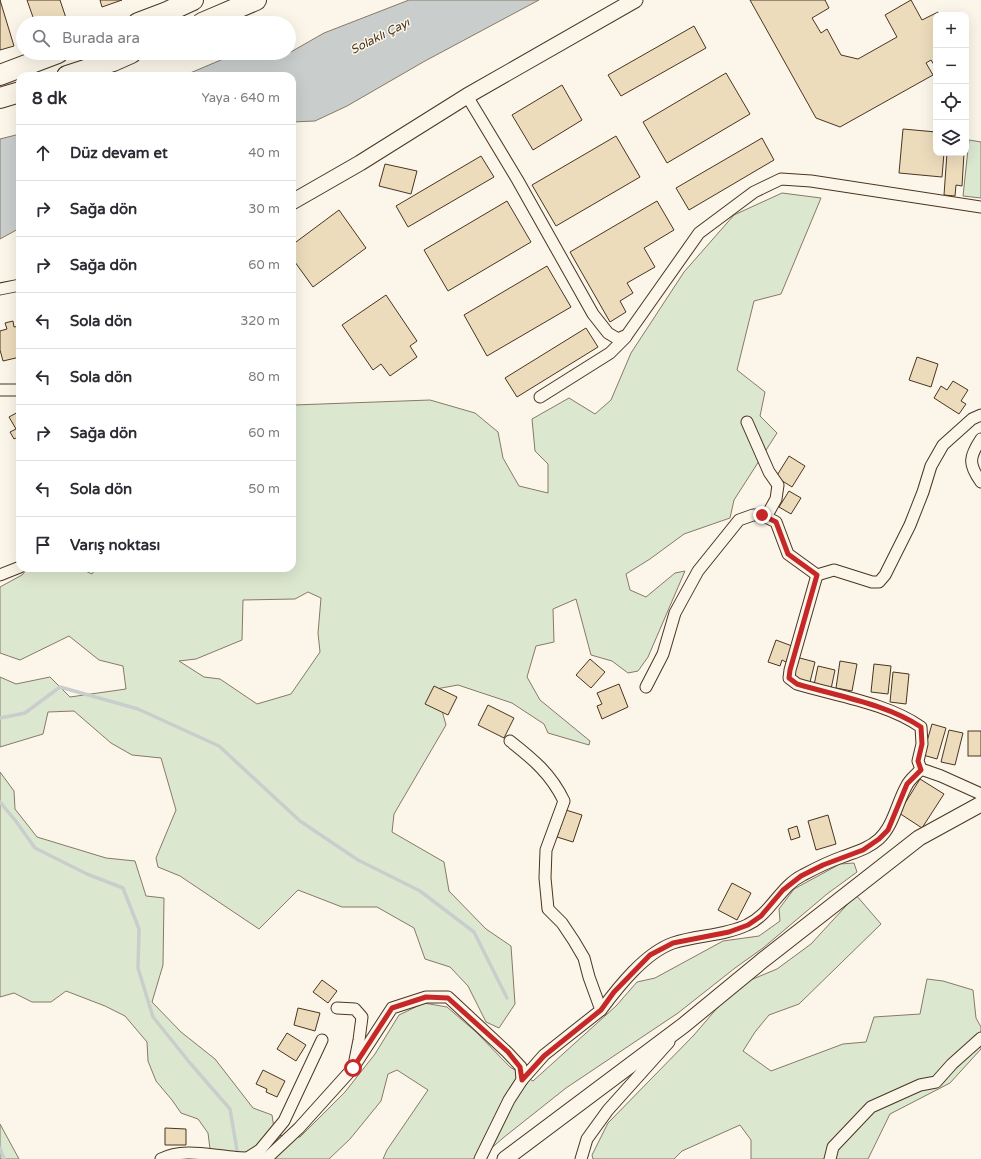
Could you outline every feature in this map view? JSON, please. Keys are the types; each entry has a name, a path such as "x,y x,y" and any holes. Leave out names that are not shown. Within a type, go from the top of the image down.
{"highway":[{"path":"156,16 193,0"},
{"path":"218,16 256,0"},
{"path":"0,75 40,60"},
{"path":"79,72 115,60"},
{"path":"0,98 16,93"}],"main road":[{"path":"296,200 360,163 467,96 635,0"},
{"path":"505,1159 684,1025 763,960 919,838 981,804"}],"street":[{"path":"467,96 517,179 592,314 608,333 618,339 627,336"},
{"path":"540,398 610,353 627,336 699,233 754,192 781,179 811,180 981,207"},
{"path":"0,289 16,286"},
{"path":"0,390 16,390"},
{"path":"817,575 834,570 872,582 879,582 885,575 910,525 931,466 943,445 972,419 981,415"},
{"path":"746,422 769,472 778,485 776,499 766,517"},
{"path":"981,439 971,458 973,471 981,482"},
{"path":"646,687 663,654 675,613 698,571 739,520 753,515 762,515 776,522 788,554 817,575"},
{"path":"0,575 16,569"},
{"path":"817,575 789,678 797,684 884,709 909,718 921,727 922,744 918,761 921,770"},
{"path":"510,741 533,759 556,785 564,801 546,850 545,878 548,909 570,935 584,958 601,1010"},
{"path":"921,770 941,776 981,794"},
{"path":"480,1159 509,1100 522,1080 544,1056 601,1010 614,992 650,955 673,943 729,932 748,925 761,916 783,890 801,876 823,865 863,850 879,839 888,830 907,784 921,770"},
{"path":"167,1157 202,1153 233,1158 266,1158 298,1128 353,1068 392,1008 426,997 448,998 508,1052 520,1067 522,1080"},
{"path":"337,1008 355,1009 362,1017 353,1068"},
{"path":"581,1159 587,1139 608,1110 684,1025"},
{"path":"830,1159 833,1147 871,1107 920,1084 936,1082 952,1064 981,1038"},
{"path":"249,1158 260,1150 284,1121 322,1040"}],"green space":[{"path":"969,140 981,142 981,198 963,196 967,156 969,156"},
{"path":"782,193 821,198 781,294 754,301 737,370 765,392 760,416 777,433 734,500 730,518 684,534 650,559 626,574 630,590 646,597 675,573 685,571 648,657 638,671 628,673 612,661 591,655 576,599 553,609 554,642 536,646 527,677 540,700 590,741 589,745 548,733 544,724 512,703 458,685 436,689 446,725 394,814 392,832 444,862 449,891 486,929 511,946 515,1004 499,1028 486,1022 468,986 450,967 425,959 414,928 377,907 342,907 298,890 259,929 180,876 158,867 156,858 176,810 161,758 132,755 111,743 74,711 48,712 43,734 0,747 0,677 16,684 50,677 70,697 126,689 123,666 99,660 69,636 20,660 0,653 0,587 22,575 25,572 88,572 92,574 93,572 296,572 296,405 430,400 475,413 498,432 503,458 519,486 548,493 548,464 535,451 532,419 569,398 595,414 611,400 631,353 684,272 734,215","holes":["308,592 321,598 318,633 320,652 291,694 257,704 220,679 204,677 179,661 196,659 242,640 243,600 295,599"]},
{"path":"0,772 14,791 15,809 37,837 106,858 135,861 146,896 164,898 163,965 152,1002 181,1032 215,1059 253,1108 272,1115 275,1135 300,1137 345,1092 375,1054 399,1015 424,1003 447,1007 476,1032 510,1067 533,1081 616,1006 637,982 655,978 723,941 759,936 780,921 779,909 794,889 840,864 854,863 857,872 827,894 763,948 678,1013 566,1088 479,1159 383,1159 387,1150 428,1090 397,1070 388,1074 381,1101 350,1139 329,1159 192,1159 210,1149 208,1133 198,1119 181,1113 156,1081 148,1061 147,1042 125,1016 105,1006 66,991 51,1002 32,1002 14,993 0,997"},
{"path":"856,895 881,924 799,1004 769,1015 755,1032 743,1051 771,1071 843,1044 866,1042 874,1017 920,1014 927,979 943,981 973,990 976,1018 981,1027 981,1049 950,1083 890,1114 868,1159 751,1159 751,1140 740,1125 682,1151 674,1159 593,1159 592,1155 608,1123 694,1035 736,986 777,969 811,944"},
{"path":"0,1124 19,1159 0,1159"}],"water":[{"name":"Solaklı Çayı","path":"409,0 539,0 425,61 347,106 315,121 296,122 296,72 192,72 221,60 296,60 296,49 324,33"},
{"path":"16,135 16,230 0,239 0,139"}],"building":[{"path":"0,0 14,46 0,50"},
{"path":"27,0 60,0 65,16 33,16"},
{"path":"100,0 122,0 102,7"},
{"path":"750,0 825,0 829,8 812,18 821,33 827,29 841,55 858,59 897,37 885,15 911,0 922,20 933,14 933,63 931,60 926,63 933,75 840,127 816,118"},
{"path":"694,26 706,48 621,96 608,75"},
{"path":"726,73 750,114 667,163 643,122"},
{"path":"562,85 582,120 533,150 512,115"},
{"path":"903,129 933,132 933,156 944,156 942,177 899,173"},
{"path":"616,136 640,177 556,226 532,185"},
{"path":"762,138 774,160 689,210 676,188"},
{"path":"481,156 494,177 408,227 396,206"},
{"path":"947,156 964,156 962,186 956,185 955,196 944,195"},
{"path":"385,164 417,171 411,194 379,186"},
{"path":"507,201 531,242 448,291 424,250"},
{"path":"657,201 674,230 644,248 655,267 627,283 633,293 620,301 626,312 610,322 570,252"},
{"path":"339,210 366,248 313,287 296,264 296,242"},
{"path":"547,266 571,307 487,356 464,315"},
{"path":"386,295 417,341 410,346 417,357 390,376 381,364 373,370 342,325"},
{"path":"13,321 14,327 16,327 16,358 3,361 0,350 0,331 7,329 5,323"},
{"path":"586,328 598,347 517,397 505,378"},
{"path":"917,357 938,364 931,387 909,380"},
{"path":"953,381 968,390 961,401 966,404 959,414 934,398 941,386 947,390"},
{"path":"16,413 16,429 9,417"},
{"path":"16,429 16,438 14,439 10,432"},
{"path":"789,456 805,466 792,487 776,477"},
{"path":"789,491 801,498 791,514 779,507"},
{"path":"776,640 792,646 786,662 782,660 780,666 768,662"},
{"path":"796,657 815,662 810,682 791,678"},
{"path":"590,659 605,672 591,688 576,675"},
{"path":"840,661 857,664 852,691 836,688"},
{"path":"874,664 891,666 888,694 871,692"},
{"path":"818,666 835,670 831,689 814,685"},
{"path":"893,672 909,674 906,704 890,702"},
{"path":"619,684 628,707 602,719 597,706 602,704 597,693"},
{"path":"434,686 457,697 448,715 425,704"},
{"path":"488,705 514,718 504,738 478,725"},
{"path":"932,724 946,728 937,759 923,755"},
{"path":"949,730 963,733 955,765 941,762"},
{"path":"968,731 981,731 981,756 968,756"},
{"path":"920,779 944,794 922,828 899,813"},
{"path":"566,810 582,815 573,842 557,837"},
{"path":"828,815 836,844 816,850 808,821"},
{"path":"797,826 800,837 791,840 788,829"},
{"path":"732,883 751,893 737,920 718,910"},
{"path":"322,980 337,991 328,1003 313,992"},
{"path":"298,1008 320,1013 315,1031 294,1025"},
{"path":"287,1033 306,1045 296,1061 277,1049"},
{"path":"263,1070 285,1081 277,1097 266,1092 267,1089 256,1084"},
{"path":"165,1128 186,1129 186,1145 165,1145"}],"waterway":[{"path":"0,718 25,713 60,687 138,709 219,746 300,821 358,860 420,891 474,932 507,998"},
{"path":"0,802 35,848 87,874 123,888 139,929 138,968 153,1017 230,1109 238,1156"},
{"path":"0,1148 4,1159"}],"route":[{"path":"353,1068 392,1008 426,997 448,998 508,1052 520,1067 522,1080 544,1056 601,1010 614,992 650,955 673,943 729,932 748,925 761,916 783,890 801,876 844,856 863,850 879,839 888,830 907,784 921,770 918,761 922,744 921,727 909,718 884,709 797,684 789,678 817,575 788,554 776,522 762,515"}]}
